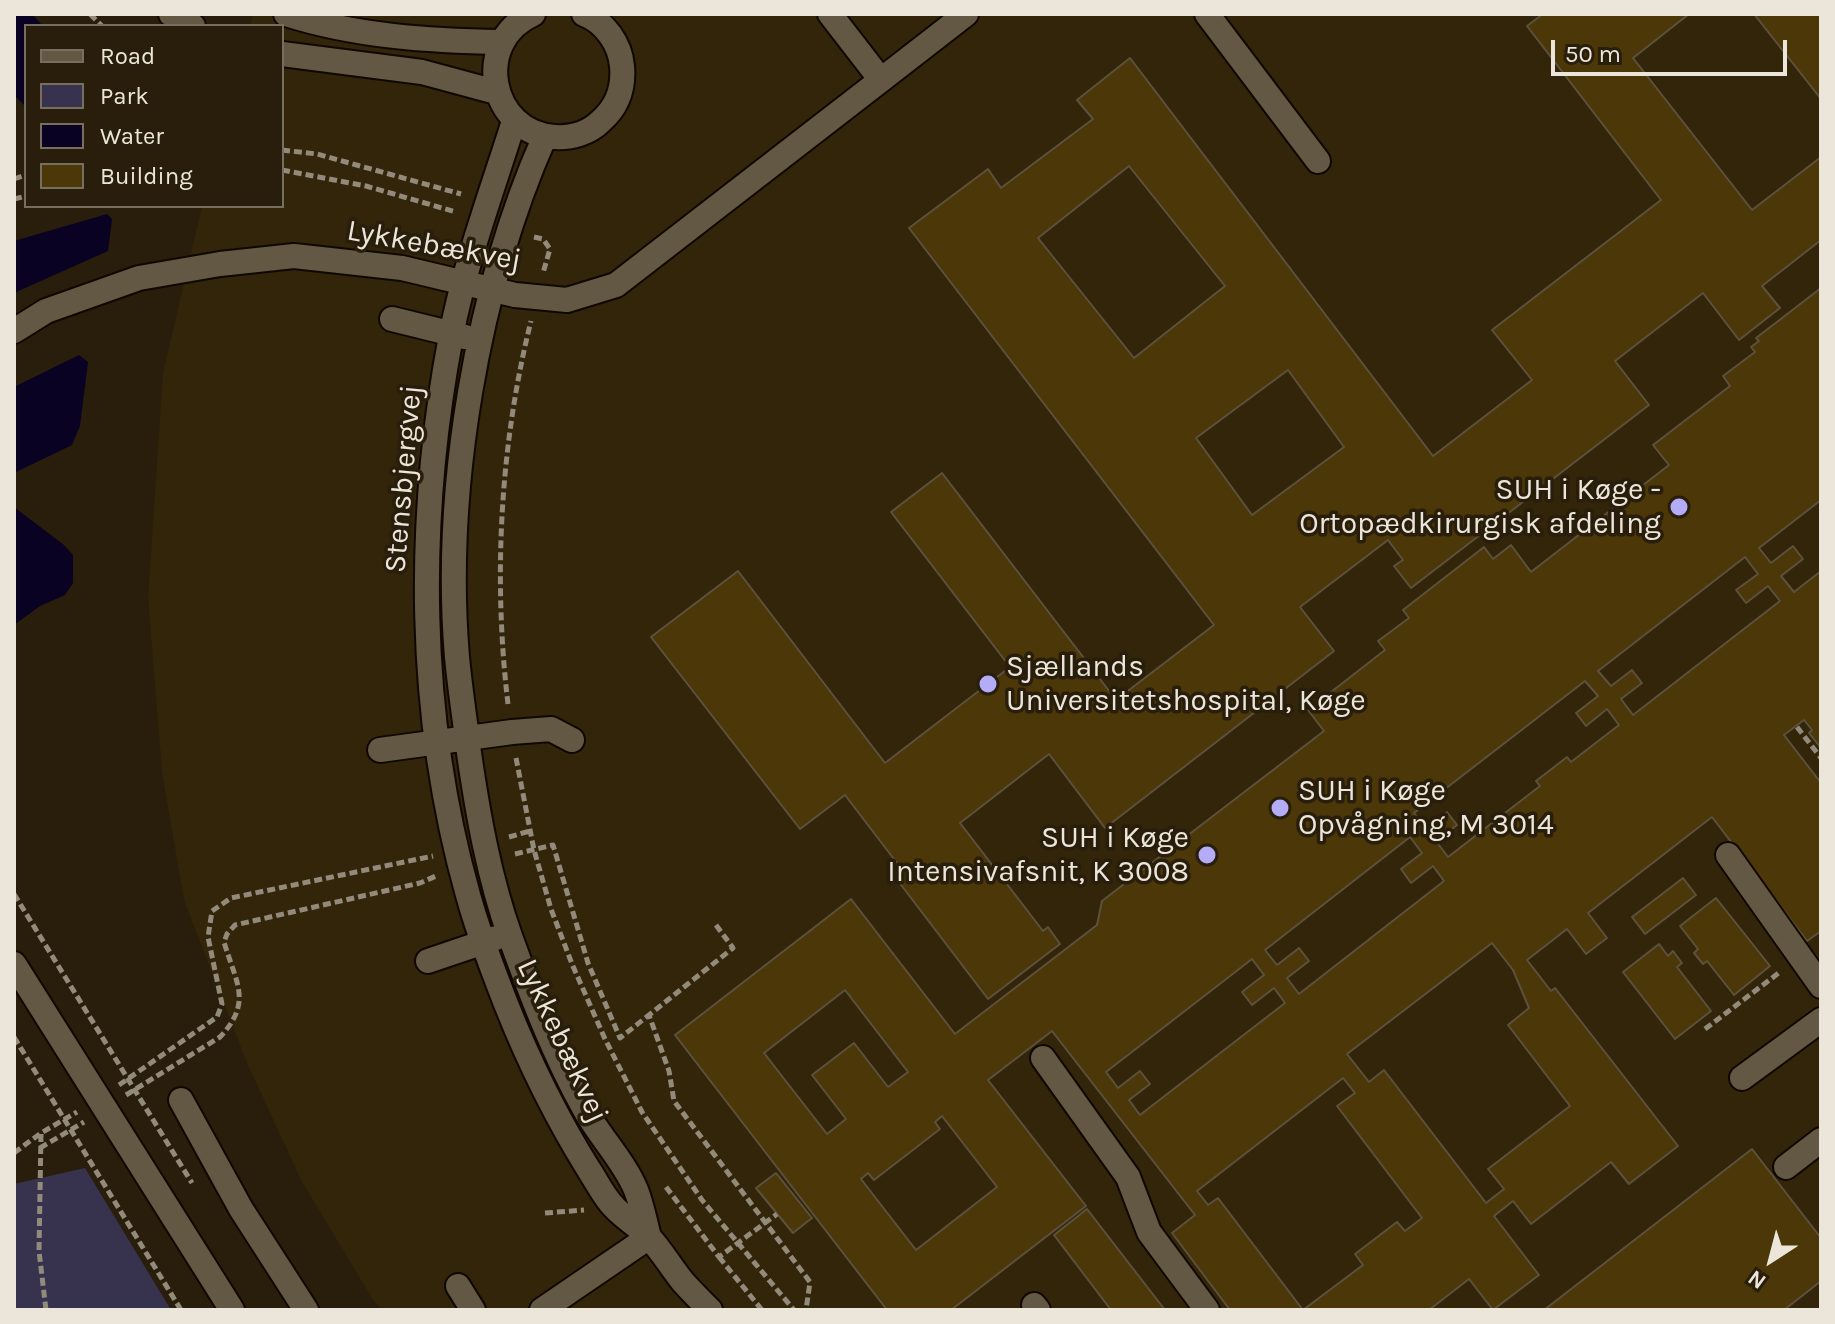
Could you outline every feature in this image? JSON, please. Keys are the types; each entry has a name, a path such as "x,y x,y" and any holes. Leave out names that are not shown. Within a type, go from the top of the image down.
{"street":[{"path":"171,14 189,24"},
{"path":"286,14 310,22 363,31 450,41 501,42"},
{"path":"533,14 511,29 501,42 495,58 496,92 514,121 545,136 564,138 590,129 611,111 619,95 623,77 621,59 615,41 597,17"},
{"path":"830,14 881,80 966,14"},
{"path":"1207,14 1318,161"},
{"path":"284,54 422,72 496,92"},
{"name":"Lykkebækvej","path":"14,331 46,311 139,278 220,264 294,256 402,268 491,290 567,300 616,285 881,80"},
{"name":"Stensbjergvej","path":"459,859 437,743 428,657 428,510 451,334 514,121"},
{"name":"Stensbjergvej","path":"487,852 478,817 457,655 457,511 464,437 491,290 525,181 545,136"},
{"path":"392,319 480,340"},
{"path":"380,750 551,729 572,740"},
{"name":"Lykkebækvej","path":"487,852 509,933 547,1032 584,1109 636,1189 649,1237"},
{"path":"1728,855 1821,986"},
{"name":"Lykkebækvej","path":"459,859 483,943 521,1043 560,1123 613,1207 649,1237 684,1283 710,1310"},
{"path":"428,961 509,933"},
{"path":"14,964 232,1310"},
{"path":"1742,1078 1821,1020"},
{"path":"1043,1058 1128,1177 1149,1232 1207,1310"},
{"path":"181,1100 241,1209 306,1310"},
{"path":"1786,1167 1821,1140"},
{"path":"542,1310 649,1237"},
{"path":"458,1286 473,1310"}],"path":[{"path":"284,150 331,158 485,211"},
{"path":"284,170 485,211"},
{"path":"509,229 543,239 550,249 518,380 501,517 501,645 512,732 534,850 572,964 642,1112 702,1200 794,1310"},
{"path":"1797,727 1821,758"},
{"path":"487,852 530,831"},
{"path":"487,852 534,850 553,845 588,963 620,1038 733,948 716,925"},
{"path":"40,1148 71,1130 128,1079 217,1017 222,1004 208,937 212,911 231,898 459,859"},
{"path":"14,1153 64,1119 134,1090 220,1037 239,1011 241,999 224,942 235,925 420,883 459,859"},
{"path":"14,894 198,1194"},
{"path":"1705,1029 1800,957"},
{"path":"649,1015 669,1071 674,1101 810,1282 806,1310"},
{"path":"14,1037 181,1310"},
{"path":"41,1133 39,1251 46,1310"},
{"path":"719,1257 762,1310"}],"shaded area":[{"name":"Sjællands Universitetshospital, Køge","path":"253,14 1821,14 1821,1310 382,1310 301,1180 247,1063 184,900 162,772 148,597 163,373 202,208 284,208 284,24 250,24"}],"green space":[{"path":"85,1168 171,1310 14,1310 14,1184"}],"water":[{"path":"14,14 32,14 41,24 24,24 24,105 14,95"},
{"path":"107,214 112,219 108,251 14,293 14,241"},
{"path":"79,355 88,362 80,426 72,445 14,473 14,387"},
{"path":"14,507 73,555 73,583 65,595 40,606 14,625"}],"building":[{"path":"1543,14 1689,14 1633,58 1752,210 1821,157 1821,240 1762,286 1780,308 1739,340 1703,293 1615,361 1649,405 1411,588 1394,566 1403,560 1388,540 1300,607 1334,651 1105,828 1049,754 960,823 1043,931 1048,927 1060,944 988,999 892,873 900,867 845,795 800,829 651,637 738,571 885,763 1010,667 891,512 942,473 1116,700 1214,625 909,228 988,169 1001,188 1093,119 1077,100 1130,58 1433,456 1532,380 1492,330 1661,200 1527,26","holes":["1129,166 1225,286 1134,358 1038,238","1288,370 1344,447 1252,515 1196,438"]},
{"path":"1754,14 1821,14 1821,99"},
{"path":"1821,288 1821,500 1759,548 1771,563 1793,546 1803,559 1781,576 1794,592 1821,571 1821,748 1809,733 1812,730 1804,720 1784,735 1821,783 1821,931 1807,941 1712,817 1588,913 1607,938 1586,954 1567,929 1527,960 1551,991 1555,988 1678,1146 1629,1184 1611,1162 1531,1224 1513,1201 1494,1216 1539,1275 1493,1310 1469,1279 1429,1310 1303,1310 1230,1310 1172,1233 1195,1215 1052,1031 988,1080 1086,1206 951,1310 887,1310 675,1035 851,899 955,1034 1097,925 1102,901 1324,731 1308,710 1385,650 1378,641 1409,618 1403,610 1484,547 1493,559 1511,545 1531,572 1669,465 1653,445 1730,386 1723,376 1755,352 1751,347 1759,341 1756,338","holes":["1745,557 1758,574 1736,590 1746,603 1768,586 1780,601 1633,715 1621,699 1642,683 1632,670 1611,686 1598,671","1585,681 1598,696 1576,713 1586,726 1607,709 1619,725 1571,762 1567,757 1536,781 1540,786 1448,857 1436,841 1457,825 1447,812 1426,828 1414,813","1410,837 1422,853 1401,869 1411,883 1433,866 1444,881 1299,994 1287,978 1309,961 1299,948 1277,965 1265,950","1492,943 1513,970 1529,1008 1508,1025 1570,1106 1488,1169 1504,1189 1486,1203 1384,1070 1369,1082 1347,1054","1252,959 1264,975 1242,992 1252,1005 1274,988 1285,1003 1140,1115 1129,1100 1150,1084 1140,1071 1118,1088 1106,1072","845,990 908,1072 888,1087 854,1043 812,1075 846,1119 827,1134 764,1053","1343,1078 1355,1093 1337,1106 1422,1218 1405,1231 1397,1222 1355,1254 1363,1265 1303,1310 1218,1198 1208,1205 1197,1191","942,1116 997,1187 916,1250 861,1179 868,1173 874,1180 940,1129 935,1122"]},
{"path":"1683,878 1696,895 1645,934 1632,917"},
{"path":"1716,898 1770,966 1734,995 1707,961 1703,964 1694,953 1698,949 1680,926"},
{"path":"1659,944 1668,956 1673,951 1682,963 1677,967 1711,1011 1675,1039 1623,972"},
{"path":"1752,1149 1821,1238 1821,1281 1784,1310 1544,1310"},
{"path":"776,1173 812,1218 793,1233 756,1188"},
{"path":"1087,1209 1165,1310 1111,1310 1054,1235"}],"place":[{"name":"SUH i Køge - Ortopædkirurgisk afdeling","path":"1679,507"},
{"name":"Sjællands Universitetshospital, Køge","path":"988,684"},
{"name":"SUH i Køge Opvågning, M 3014","path":"1280,808"},
{"name":"SUH i Køge Intensivafsnit, K 3008","path":"1207,855"}]}
